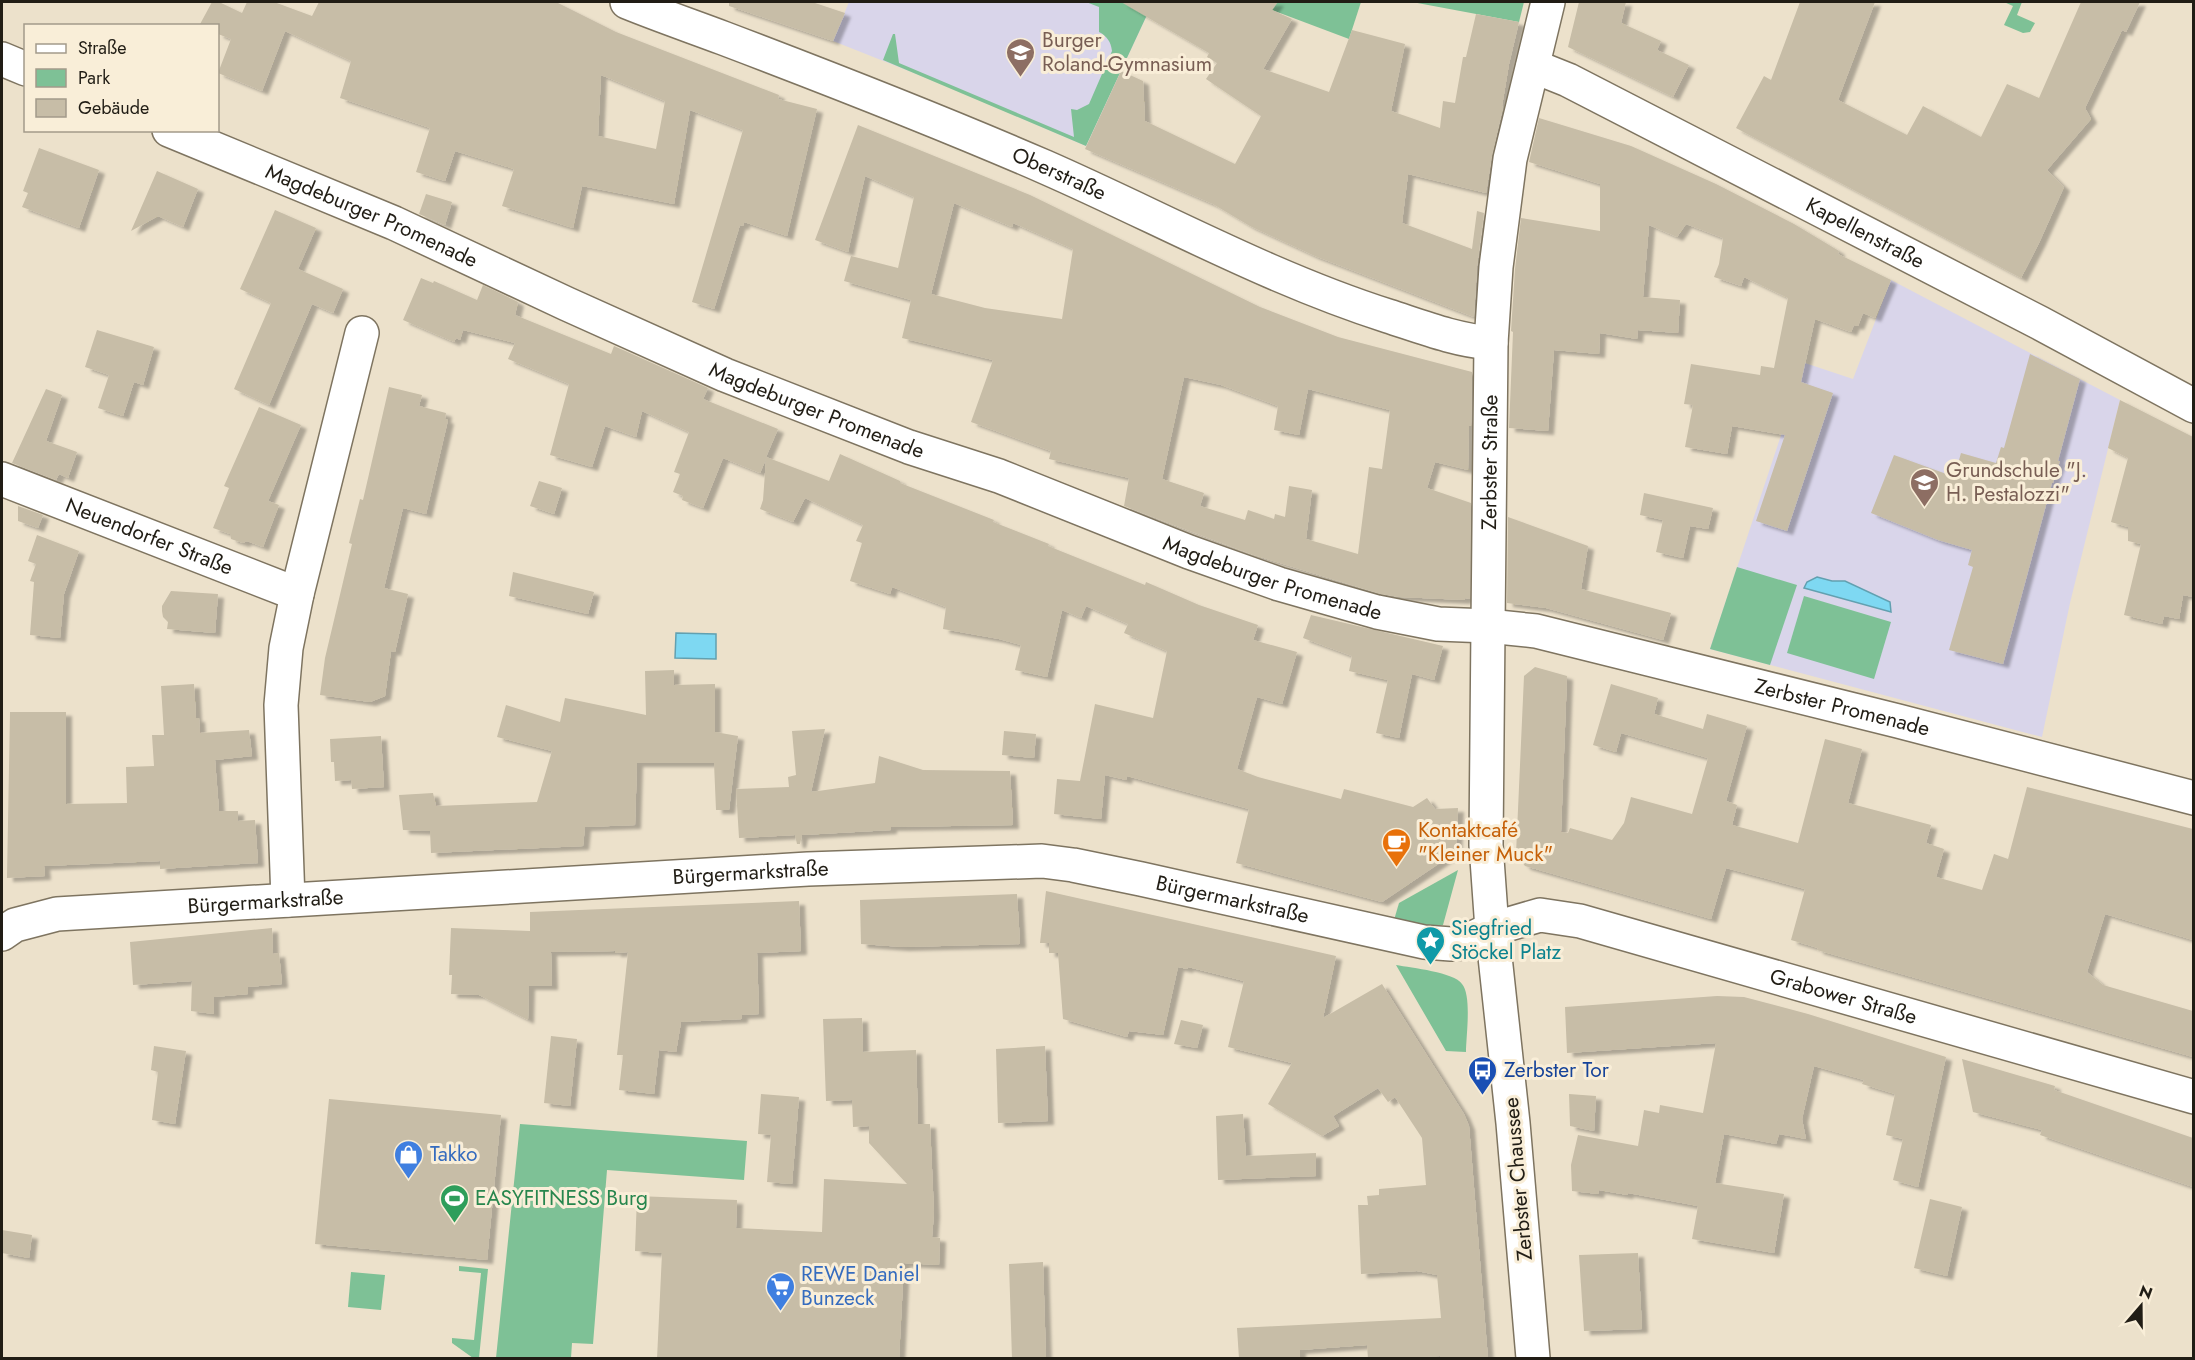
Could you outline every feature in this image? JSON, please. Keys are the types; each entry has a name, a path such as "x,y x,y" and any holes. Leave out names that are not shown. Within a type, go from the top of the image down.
{"street":[{"name":"Zerbster Straße","path":"1492,929 1486,845 1491,344 1496,267 1510,159 1548,2"},
{"name":"Oberstraße","path":"636,3 1043,166 1296,283 1361,308 1454,338 1491,344"},
{"path":"2,59 24,68"},
{"name":"Kapellenstraße","path":"1533,66 1568,80 2040,323 2193,406"},
{"name":"Magdeburger Promenade","path":"174,132 394,223 725,375 909,447 999,476 1189,552 1279,584 1377,612 1438,624 1488,626"},
{"path":"288,900 281,705 286,648 297,594 362,333"},
{"name":"Neuendorfer Straße","path":"2,478 297,594"},
{"name":"Zerbster Promenade","path":"1488,626 1536,631 1887,718 2193,798"},
{"name":"Bürgermarkstraße","path":"2,934 15,925 57,914 808,869 1042,861 1107,872 1424,942 1462,943 1492,929"},
{"name":"Grabower Straße","path":"1492,929 1540,915 1580,921 2193,1097"},
{"name":"Zerbster Chaussee","path":"1492,929 1514,1123 1533,1359"}],"shaded area":[{"name":"Burger Roland-Gymnasium","path":"849,2 1153,2 1086,146 939,83 833,41"},
{"name":"Grundschule \"J. H. Pestalozzi\"","path":"1891,280 2120,400 2070,603 2042,737 1710,649 1805,363 1853,379"}],"green space":[{"path":"1086,2 1153,2 1086,146 883,60 893,34 895,34 899,63 1074,137 1071,109 1077,110 1089,104 1112,51 1108,40 1099,32 1099,7"},
{"path":"1277,2 1361,2 1349,39 1272,10"},
{"path":"1412,2 1524,2 1519,22"},
{"path":"2004,2 2022,2 2017,15 2035,23 2030,32 2023,33 2004,25 2013,6"},
{"path":"1737,567 1797,585 1770,665 1710,649"},
{"path":"1804,596 1891,622 1874,679 1787,653"},
{"path":"1458,870 1443,925 1423,927 1394,920 1399,903"},
{"path":"1396,965 1451,976 1462,984 1468,1007 1466,1052 1446,1051"},
{"path":"520,1124 747,1141 744,1180 607,1170 593,1344 572,1343 571,1358 496,1358"},
{"path":"459,1266 488,1269 479,1358 473,1358 452,1343 452,1338 474,1340 481,1273 459,1271"},
{"path":"351,1272 385,1275 381,1310 348,1307"}],"water":[{"path":"1817,577 1832,581 1845,581 1890,602 1891,612 1804,588 1807,582"},
{"path":"676,633 716,634 716,659 675,658"}],"building":[{"path":"212,2 219,2 242,13 247,2 274,2 312,16 319,2 556,2 616,32 779,95 778,99 817,109 787,236 744,222 743,226 740,225 714,309 692,302 743,130 690,110 674,204 582,186 573,228 502,206 514,169 455,151 445,181 416,172 430,128 340,98 351,61 285,31 262,91 219,73 231,39 219,34 219,24 200,24","holes":["601,75 665,101 656,149 598,136"]},
{"path":"729,2 812,2 845,13 833,41 729,6"},
{"path":"1121,2 1278,2 1272,10 1292,19 1263,69 1329,92 1352,30 1405,44 1391,111 1440,128 1443,101 1455,103 1463,57 1466,57 1476,14 1519,22 1509,64 1486,193 1408,174 1402,223 1472,249 1477,211 1484,213 1477,266 1474,317 1315,256 1250,226 1213,204 1085,149 1121,71 1143,81 1145,121 1235,164 1261,116 1206,79 1217,63 1207,57 1209,53"},
{"path":"1579,2 1626,2 1621,23 1661,41 1657,50 1689,65 1673,97 1568,47"},
{"path":"1800,2 1875,2 1838,100 1907,135 1923,106 1981,137 2007,84 2039,98 2081,2 2140,2 2126,32 2122,30 2085,108 2091,119 2047,170 2064,187 2021,278 1736,128 1764,76 1771,80"},
{"path":"1539,118 1631,146 1716,184 1794,224 1839,251 1838,254 1891,280 1875,318 1863,313 1858,326 1854,325 1851,332 1815,319 1801,382 1833,393 1787,531 1756,521 1785,435 1732,426 1727,454 1685,447 1693,405 1684,404 1691,364 1760,375 1761,366 1774,368 1788,298 1744,277 1741,286 1714,277 1719,264 1723,238 1686,224 1677,237 1649,225 1643,297 1680,300 1678,333 1638,330 1637,339 1600,333 1599,354 1554,350 1548,431 1509,428 1513,332 1511,331 1521,218 1600,231 1600,184 1529,162"},
{"path":"858,125 1030,195 1260,307 1338,337 1472,372 1468,470 1435,462 1427,488 1471,503 1470,599 1400,597 1381,594 1251,554 1124,506 1129,478 1049,459 1051,451 971,422 993,360 902,338 911,300 844,281 851,256 898,268 914,197 865,176 848,252 815,240","holes":["954,203 1012,227 1013,223 1073,249 1062,319 985,308 931,294","1184,377 1221,385 1278,406 1274,430 1299,435 1308,389 1390,410 1382,469 1369,467 1358,554 1306,539 1312,490 1289,486 1285,517 1275,514 1274,519 1248,510 1245,520 1200,506 1204,493 1162,479"]},
{"path":"39,148 99,170 79,228 22,207 28,193 23,191"},
{"path":"157,171 198,189 183,227 158,216 131,231"},
{"path":"426,194 452,202 445,225 419,214"},
{"path":"275,210 316,228 298,269 343,289 333,313 312,304 269,405 234,389 271,303 240,289"},
{"path":"421,278 433,283 434,281 477,300 483,285 518,302 515,315 611,354 614,346 708,388 703,399 778,429 766,457 829,481 840,454 900,481 900,483 994,520 993,522 1049,544 1048,546 1145,585 1146,582 1199,605 1258,625 1253,640 1297,652 1282,704 1257,697 1237,769 1258,777 1341,799 1344,789 1413,807 1427,798 1435,809 1458,808 1456,852 1382,902 1236,863 1249,809 1127,776 1126,780 1105,775 1101,819 1054,814 1057,779 1080,781 1095,704 1153,718 1167,651 1124,633 1128,624 1086,606 1081,618 1062,610 1047,677 1015,670 1021,645 943,629 946,607 892,587 890,594 850,581 862,543 856,541 863,525 805,498 793,522 760,509 763,500 766,459 760,473 723,458 703,508 682,500 683,496 673,492 680,474 674,472 689,432 642,411 636,437 605,426 592,467 550,455 569,384 508,359 515,343 463,330 460,340 456,338 454,342 403,320"},
{"path":"97,330 154,347 143,385 134,382 123,416 98,408 109,375 85,367"},
{"path":"2030,354 2080,379 2058,461 2060,461 2003,664 1949,650 1973,567 1968,565 1972,550 1938,540 1871,513 1894,455 1952,476 1953,473 1955,474 1961,453 1996,463 2001,447 2004,448"},
{"path":"389,387 422,395 419,406 446,413 445,419 448,420 426,514 403,508 384,588 408,594 395,652 391,651 385,696 370,702 320,695 325,658 352,544 349,543 360,499 363,500"},
{"path":"46,389 62,395 46,441 77,452 68,478 59,474 56,480 12,463"},
{"path":"2120,400 2193,437 2193,597 2183,595 2179,619 2164,616 2162,624 2124,615 2141,544 2128,541 2128,527 2111,522 2128,458 2108,448"},
{"path":"259,407 301,425 268,501 279,505 263,547 247,541 243,543 231,539 230,534 213,528 229,488 224,486"},
{"path":"539,481 562,488 554,514 530,506"},
{"path":"1644,493 1713,508 1708,529 1690,526 1683,558 1656,552 1663,520 1640,515"},
{"path":"18,506 43,515 38,528 18,521"},
{"path":"1508,517 1588,546 1581,589 1671,613 1663,640 1546,608 1507,603"},
{"path":"37,535 79,551 64,594 60,638 30,635 34,582 30,581 36,564 28,561"},
{"path":"513,572 594,592 588,614 509,596"},
{"path":"171,591 218,594 215,633 167,629 168,622 163,617 162,606"},
{"path":"1311,615 1443,646 1434,680 1412,674 1399,738 1376,733 1388,680 1349,671 1352,656 1303,638"},
{"path":"1535,667 1567,676 1561,832 1568,833 1570,828 1612,840 1624,823 1631,797 1692,814 1708,758 1621,733 1616,752 1593,745 1611,684 1658,698 1654,714 1703,729 1707,714 1747,726 1726,801 1737,805 1732,825 1798,843 1825,739 1862,749 1848,803 1931,825 1926,843 1944,849 1936,877 1982,890 1994,854 2008,859 2027,787 2193,829 2193,940 2105,914 2087,972 2103,985 2193,1011 2193,1057 1817,950 1818,948 1791,940 1805,889 1726,868 1711,919 1525,866 1516,854 1524,676"},
{"path":"674,670 674,685 715,684 715,732 738,736 729,810 716,810 714,763 637,763 635,825 585,827 583,846 431,853 430,831 403,830 399,795 433,793 436,806 537,802 552,751 497,737 506,705 560,722 565,698 646,715 645,671"},
{"path":"194,684 196,718 199,718 200,733 249,730 252,756 215,760 219,811 238,811 238,821 255,820 258,863 160,869 160,861 44,866 45,876 7,878 10,712 66,712 66,804 127,803 126,767 154,766 152,735 164,735 161,686"},
{"path":"825,729 811,792 875,783 879,756 923,770 1010,771 1013,825 891,827 891,830 802,835 800,844 797,844 795,835 739,838 736,789 789,787 788,777 796,775 792,731"},
{"path":"1004,731 1036,734 1034,758 1002,755"},
{"path":"381,736 384,787 352,789 351,780 335,781 330,739"},
{"path":"1046,891 1336,956 1323,1018 1382,984 1464,1114 1469,1126 1488,1359 1440,1359 1440,1356 1368,1359 1367,1345 1300,1350 1300,1359 1239,1359 1237,1328 1441,1318 1437,1275 1417,1271 1361,1274 1358,1205 1368,1205 1367,1196 1379,1195 1379,1189 1426,1185 1422,1138 1395,1097 1388,1102 1378,1088 1333,1116 1339,1126 1322,1136 1268,1104 1292,1063 1228,1047 1244,981 1188,967 1187,969 1178,967 1163,1035 1129,1031 1127,1037 1063,1019 1058,953 1049,953 1049,943 1040,943"},
{"path":"1017,894 1020,944 903,947 861,944 860,900"},
{"path":"799,901 801,951 757,953 759,1014 742,1015 742,1019 681,1022 676,1052 659,1050 654,1094 619,1090 623,1055 617,1055 628,952 551,952 552,986 529,986 528,1020 479,995 451,994 452,975 449,975 451,928 530,931 530,912"},
{"path":"272,928 273,954 279,953 282,984 248,987 248,994 214,997 214,1014 191,1011 192,981 133,985 130,942"},
{"path":"1717,996 1744,997 1808,1014 1946,1057 1918,1187 1893,1180 1903,1139 1886,1135 1895,1094 1862,1084 1864,1080 1814,1066 1802,1119 1806,1139 1779,1134 1776,1144 1724,1134 1715,1183 1784,1194 1774,1253 1692,1239 1698,1206 1628,1193 1627,1195 1599,1190 1598,1194 1572,1191 1571,1165 1578,1135 1638,1146 1644,1110 1659,1113 1660,1105 1703,1113 1716,1043 1567,1053 1565,1007"},
{"name":"REWE Daniel Bunzeck","path":"862,1018 863,1052 916,1050 918,1124 930,1124 934,1213 932,1237 940,1238 939,1265 904,1263 899,1359 657,1359 662,1253 635,1251 637,1196 737,1200 736,1228 822,1232 824,1179 907,1184 869,1143 869,1126 853,1127 852,1100 826,1101 823,1019"},
{"path":"1181,1020 1203,1025 1197,1048 1174,1044"},
{"path":"551,1036 577,1039 570,1106 544,1103"},
{"path":"154,1046 186,1051 175,1124 152,1120 158,1072 151,1070"},
{"path":"1045,1046 1048,1121 998,1123 996,1049"},
{"path":"1962,1059 2055,1086 2054,1090 2193,1138 2193,1187 2040,1135 2042,1130 1973,1112"},
{"path":"761,1094 799,1097 792,1184 767,1182 771,1135 758,1134"},
{"path":"1569,1094 1596,1096 1594,1131 1570,1126"},
{"name":"Takko","path":"329,1099 501,1115 487,1260 315,1244"},
{"path":"1243,1114 1246,1156 1316,1153 1316,1176 1218,1180 1216,1116"},
{"path":"1930,1199 1962,1207 1947,1276 1914,1268"},
{"path":"2,1230 32,1235 29,1258 2,1253"},
{"path":"1638,1253 1642,1329 1584,1331 1579,1255"},
{"path":"1043,1262 1046,1359 1012,1359 1009,1264"}],"place":[{"name":"Burger Roland-Gymnasium","path":"1021,78"},
{"name":"Grundschule \"J. H. Pestalozzi\"","path":"1925,508"},
{"name":"Kontaktcafé \"Kleiner Muck\"","path":"1397,868"},
{"name":"Siegfried Stöckel Platz","path":"1430,966"},
{"name":"Zerbster Tor","path":"1483,1096"},
{"name":"Takko","path":"409,1180"},
{"name":"EASYFITNESS Burg","path":"454,1224"},
{"name":"REWE Daniel Bunzeck","path":"780,1312"}]}
